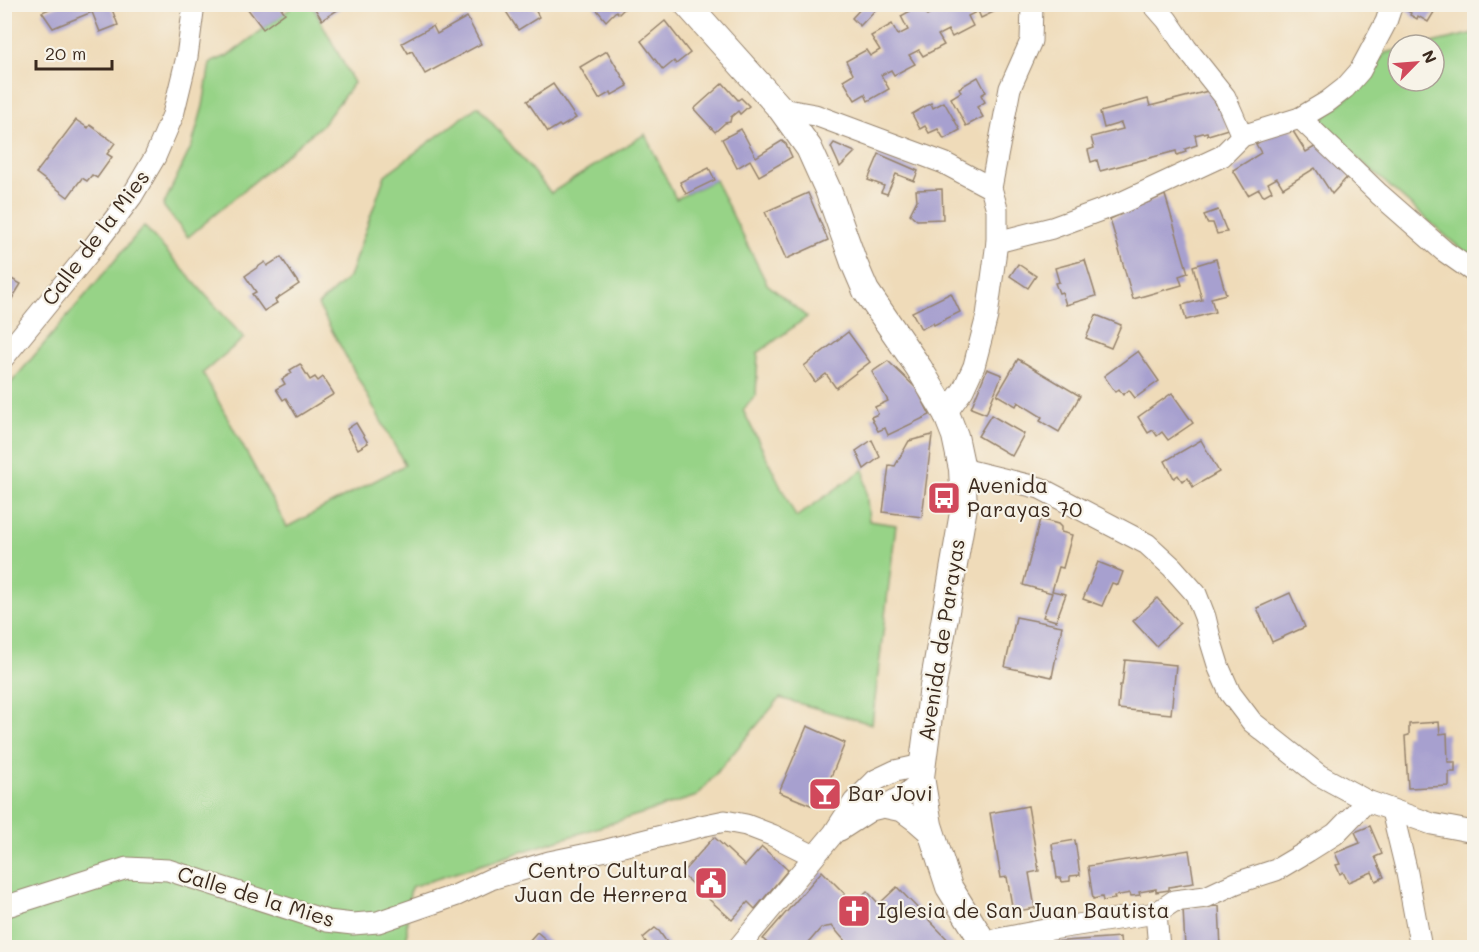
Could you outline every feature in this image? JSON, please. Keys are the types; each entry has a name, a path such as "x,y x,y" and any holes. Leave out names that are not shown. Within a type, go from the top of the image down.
{"street":[{"name":"Calle de la Mies","path":"4,357 132,196 155,157 173,115 187,57 194,4"},
{"name":"Avenida de Parayas","path":"687,4 781,109 809,148 828,190 866,291 919,368 946,413 955,436 962,469 963,507 933,686 922,771 929,825 950,886 985,945"},
{"path":"946,413 963,390 976,358 987,316 997,243 997,208 992,188 1010,88 1031,41 1032,4"},
{"path":"1154,4 1225,97 1242,136"},
{"path":"997,243 1052,228 1123,202 1222,156 1242,136 1300,118 1327,102 1345,88 1360,71 1386,22 1392,4"},
{"path":"781,109 815,115 944,163 992,188"},
{"path":"1300,118 1379,194 1436,244 1474,272"},
{"path":"962,469 1040,488 1147,544 1196,594 1219,668 1230,693 1252,722 1319,775 1367,801 1432,824 1474,832"},
{"path":"738,948 834,833 854,802 876,780 894,771 922,771 915,786 906,794 883,807 871,810 834,833"},
{"path":"985,945 1045,930 1156,913 1174,901 1206,897 1236,883 1276,870 1335,834 1367,801"},
{"path":"883,807 902,811 933,836"},
{"path":"1392,811 1407,873 1421,948"},
{"name":"Calle de la Mies","path":"4,907 127,868 168,870 327,921 352,924 378,922 457,895 491,879 549,862 725,821 746,825 772,835 814,856"},
{"path":"1156,913 1159,948"}],"green space":[{"path":"295,5 312,5 354,83 323,124 188,237 163,206 192,145 203,106 210,63 229,55"},
{"path":"1474,33 1474,259 1318,123 1357,89 1385,53 1386,93 1446,93 1446,40"},
{"path":"478,106 551,193 645,134 676,199 715,180 767,284 807,317 758,353 756,395 743,410 796,517 864,469 869,521 896,525 872,724 780,698 697,796 411,887 407,911 407,947 5,948 5,390 144,226 244,338 203,373 287,527 405,465 318,305 349,277 385,175"}],"building":[{"path":"61,4 110,4 118,25 100,32 92,12 53,28 42,12"},
{"path":"244,4 278,4 285,13 263,29"},
{"path":"312,4 347,4 322,20"},
{"path":"515,4 532,4 539,17 518,30 505,10"},
{"path":"592,4 629,4 619,14 616,11 606,21"},
{"path":"865,4 881,4 860,26 852,18"},
{"path":"934,4 1000,4 1002,8 981,18 978,11 968,16 973,26 952,37 948,30 938,35 944,45 923,56 919,50 909,55 915,64 894,75 891,70 881,75 889,89 868,101 865,94 855,100 843,80 853,74 846,61 866,50 870,56 880,50 871,36 892,24 898,35 908,30 901,16 921,5 927,15 937,10"},
{"path":"1397,4 1439,4 1428,22 1418,16 1417,19 1410,15 1411,13"},
{"path":"467,17 481,44 425,74 412,51 408,53 402,43 433,26 437,34"},
{"path":"665,21 690,53 676,64 674,61 663,70 641,41"},
{"path":"607,51 628,86 599,99 580,67"},
{"path":"978,77 986,92 981,95 985,102 977,107 983,117 966,126 951,98 961,92 959,88"},
{"path":"723,83 738,100 741,98 749,106 740,114 738,111 731,117 730,122 725,123 715,132 694,109"},
{"path":"553,84 576,118 548,132 527,101"},
{"path":"1212,90 1217,108 1222,107 1228,129 1208,135 1207,132 1195,135 1197,145 1177,155 1176,151 1100,171 1097,160 1091,162 1088,150 1094,148 1091,137 1123,129 1121,123 1104,128 1100,112 1148,99 1150,106"},
{"path":"944,102 960,130 944,139 938,129 929,133 925,126 920,129 912,114 931,103 933,108"},
{"path":"76,120 88,128 90,125 115,143 107,154 112,157 97,178 92,175 87,181 82,178 68,197 36,173"},
{"path":"1291,128 1306,152 1320,144 1351,173 1332,194 1315,168 1283,188 1277,178 1268,183 1272,191 1263,196 1259,189 1248,195 1233,170 1261,153 1256,144 1272,134"},
{"path":"741,129 756,157 782,141 786,144 792,157 759,176 750,160 737,168 722,139"},
{"path":"834,143 855,152 840,167 831,147"},
{"path":"879,154 918,171 914,181 896,174 887,194 881,192 884,186 868,180"},
{"path":"709,168 715,180 686,194 680,182"},
{"path":"942,189 943,219 917,220 910,214 917,200 916,190"},
{"path":"808,193 828,240 786,259 765,212"},
{"path":"1165,195 1188,273 1179,276 1182,285 1133,299 1110,219"},
{"path":"1218,210 1227,232 1217,234 1213,223 1207,223 1204,215"},
{"path":"281,257 299,284 275,300 277,303 264,311 252,294 256,292 245,276 265,262 267,266"},
{"path":"1216,259 1226,294 1211,298 1215,312 1186,320 1182,305 1202,300 1193,266"},
{"path":"1085,260 1096,296 1066,305 1062,292 1059,293 1055,283 1059,282 1055,268"},
{"path":"1018,264 1036,276 1028,288 1010,276"},
{"path":"4,275 21,284 10,302 4,299"},
{"path":"951,293 960,312 921,329 912,312"},
{"path":"1096,315 1121,325 1111,348 1086,338"},
{"path":"848,332 870,362 836,388 826,374 815,382 804,366"},
{"path":"1138,351 1159,381 1135,398 1129,390 1123,395 1119,389 1115,392 1104,376"},
{"path":"1018,359 1080,396 1059,432 1040,421 1042,417 1018,402 1016,406 997,395"},
{"path":"888,361 916,388 930,415 888,435 885,428 878,431 871,417 878,414 875,407 888,401 872,372"},
{"path":"300,364 310,380 315,377 318,381 323,377 334,394 297,417 286,398 283,400 276,389 285,384 282,379 292,373 290,370"},
{"path":"987,369 1002,375 986,414 971,408"},
{"path":"1172,393 1193,423 1168,440 1162,432 1157,436 1153,430 1148,433 1138,417"},
{"path":"991,415 1024,434 1012,456 978,436"},
{"path":"356,423 368,443 358,449 347,429"},
{"path":"932,435 922,517 883,512 889,465 895,466 909,441"},
{"path":"872,440 880,457 864,469 856,451"},
{"path":"1201,440 1219,472 1193,487 1188,478 1182,481 1178,475 1174,478 1165,461"},
{"path":"1040,519 1058,524 1061,532 1072,535 1063,568 1059,567 1052,591 1066,594 1056,621 1043,617 1052,593 1023,585"},
{"path":"1098,562 1123,572 1118,585 1112,583 1102,606 1083,599"},
{"path":"1290,593 1305,627 1272,642 1257,608"},
{"path":"1157,598 1180,623 1156,646 1133,621"},
{"path":"1016,617 1062,626 1052,677 1005,667"},
{"path":"1125,660 1176,665 1171,714 1118,709"},
{"path":"1439,722 1440,734 1447,733 1448,762 1455,762 1455,772 1449,772 1449,786 1408,788 1405,736 1409,735 1409,724"},
{"path":"807,726 845,743 818,808 779,792"},
{"path":"1028,806 1039,871 1029,873 1035,908 1013,912 1007,877 1001,878 990,813"},
{"path":"1370,826 1382,854 1375,857 1384,877 1376,881 1372,872 1348,882 1343,872 1340,874 1336,865 1340,864 1335,853 1360,843 1355,832"},
{"path":"714,837 745,866 762,847 788,870 755,909 748,902 732,920 681,874"},
{"path":"1075,840 1080,875 1070,876 1070,881 1062,882 1061,878 1057,878 1052,844"},
{"path":"1189,850 1194,883 1169,887 1169,890 1156,892 1156,889 1139,892 1140,895 1131,896 1130,893 1114,896 1115,899 1103,901 1102,897 1093,899 1088,866"},
{"name":"Iglesia de San Juan Bautista","path":"822,871 845,894 842,897 851,906 867,891 879,904 897,887 956,948 851,948 832,926 821,928 804,948 772,948 763,939"},
{"path":"1219,906 1221,948 1185,948 1183,908"},
{"path":"655,928 671,948 650,948 643,938"},
{"path":"537,932 556,948 538,948 529,941"},
{"path":"1120,937 1121,948 1053,948 1052,942"}],"place":[{"name":"Avenida Parayas 70","path":"944,498"},
{"name":"Bar Jovi","path":"825,794"},
{"name":"Centro Cultural Juan de Herrera","path":"711,883"},
{"name":"Iglesia de San Juan Bautista","path":"854,911"}]}
